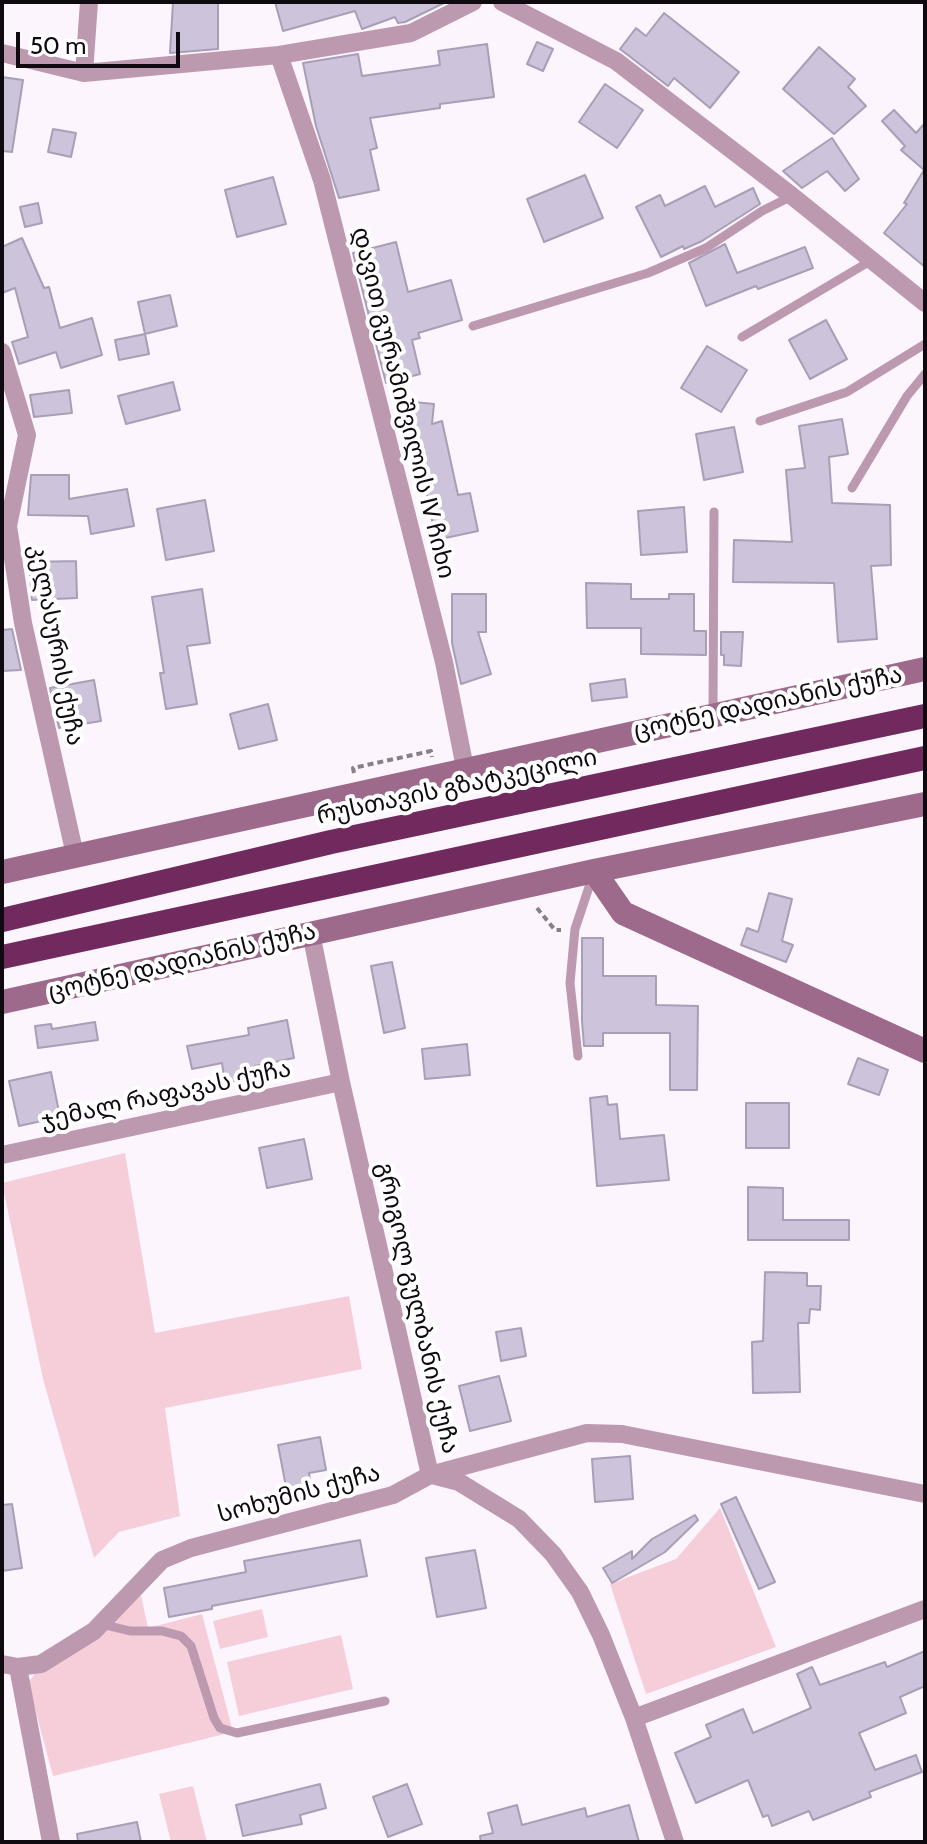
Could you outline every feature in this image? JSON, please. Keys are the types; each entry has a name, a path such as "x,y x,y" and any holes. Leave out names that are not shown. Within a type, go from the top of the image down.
{"highway":[{"name":"რუსთავის გზატკეცილი","path":"2,920 346,839 925,716"},
{"path":"2,957 925,758"}],"street":[{"path":"84,73 89,2"},
{"path":"2,53 84,73 279,55 411,33 473,2"},
{"path":"502,2 616,61 925,303"},
{"name":"დავით გურამიშვილის IV ჩიხი","path":"279,55 322,180 444,662 465,768"},
{"name":"კელასურის ქუჩა","path":"2,352 27,435 8,526 23,623 75,855"},
{"name":"ცოტნე დადიანის ქუჩა","path":"2,872 925,669"},
{"name":"ცოტნე დადიანის ქუჩა","path":"2,1002 594,871 925,804"},
{"path":"594,871 623,913 925,1051"},
{"name":"გრიგოლ გულბანის ქუჩა","path":"311,933 341,1082 430,1475 459,1482 519,1519 553,1554 580,1592 634,1718 675,1842"},
{"name":"ჯემალ რაფავას ქუჩა","path":"2,1155 341,1082"},
{"name":"სოხუმის ქუჩა","path":"10,1666 41,1664 94,1631 162,1560 191,1548 393,1495 430,1475 587,1433 622,1434 925,1494"},
{"path":"634,1718 925,1609"},
{"path":"10,1666 51,1842"}],"lane":[{"path":"473,326 648,273 706,248 762,211 792,196"},
{"path":"742,337 872,260"},
{"path":"760,421 847,392 925,344"},
{"path":"852,488 907,396 925,374"},
{"path":"713,716 714,512"},
{"path":"578,1056 570,983 575,929 594,871"},
{"path":"101,1624 130,1631 162,1631 181,1636 191,1646 214,1718 220,1728 237,1733 385,1701"}],"path":[{"path":"353,768 431,751"},
{"path":"538,908 555,930 575,929"}],"shaded area":[{"path":"125,1153 155,1333 349,1296 362,1369 165,1408 180,1516 119,1532 94,1558 43,1379 2,1183"},
{"path":"720,1508 776,1647 646,1694 610,1584 676,1559"},
{"path":"141,1595 148,1628 202,1614 233,1732 53,1776 28,1683 39,1668 93,1640"},
{"path":"262,1609 268,1637 220,1649 213,1621"},
{"path":"341,1635 353,1689 239,1716 227,1662"},
{"path":"193,1786 207,1842 171,1842 159,1794"}],"building":[{"path":"173,2 218,2 218,49 170,53"},
{"path":"275,2 446,2 405,22 398,23 395,17 362,29 355,11 283,31"},
{"path":"664,13 739,72 710,108 674,78 668,86 620,49 636,28 646,36"},
{"path":"537,42 553,49 543,71 527,64"},
{"path":"487,44 494,97 370,118 377,148 370,150 379,190 339,198 316,126 303,63 358,54 362,76 440,65 438,51"},
{"path":"819,47 855,79 848,87 866,106 834,134 783,89"},
{"path":"2,77 23,80 12,152 2,151"},
{"path":"605,84 643,110 617,148 579,122"},
{"path":"894,110 916,133 925,123 925,267 884,233 907,204 904,203 924,170 901,150 905,146 882,121"},
{"path":"53,129 76,133 71,157 48,152"},
{"path":"832,138 859,179 845,191 827,171 802,188 783,171"},
{"path":"585,175 603,218 544,242 527,199"},
{"path":"273,177 286,224 237,237 225,190"},
{"path":"705,186 715,207 753,188 760,204 702,241 661,257 636,207 660,195 665,206"},
{"path":"38,203 42,223 25,227 20,207"},
{"path":"22,238 44,288 49,287 60,328 92,318 102,355 61,368 56,352 19,364 12,342 28,337 15,288 2,293 2,247"},
{"path":"396,242 408,292 451,280 462,320 418,333 420,338 412,340 420,374 386,383 353,253"},
{"path":"725,244 737,273 805,247 813,268 706,306 689,263"},
{"path":"170,295 177,326 145,334 138,302"},
{"path":"826,320 847,359 810,379 789,340"},
{"path":"145,334 149,354 119,360 115,340"},
{"path":"707,346 747,370 721,412 681,388"},
{"path":"173,382 180,410 126,424 118,396"},
{"path":"69,390 72,413 34,417 30,395"},
{"path":"404,401 434,404 432,424 442,421 458,495 470,493 478,531 436,540 423,475 417,476 405,421 402,420"},
{"path":"842,419 848,454 829,457 832,503 890,505 891,565 871,566 877,639 838,642 834,583 733,582 734,540 792,542 786,470 805,468 799,426"},
{"path":"734,427 743,472 704,480 696,434"},
{"path":"31,475 69,475 69,499 127,489 134,526 91,534 88,516 28,515"},
{"path":"205,500 214,551 166,560 157,509"},
{"path":"684,507 687,552 641,555 638,511"},
{"path":"76,561 77,598 32,600 29,562"},
{"path":"586,583 631,584 631,599 669,599 669,594 694,594 694,631 706,631 706,655 641,654 641,628 587,628"},
{"path":"202,589 210,643 187,646 197,704 166,709 160,673 164,673 152,597"},
{"path":"452,594 486,594 486,632 478,632 491,674 461,684 452,643"},
{"path":"12,629 21,670 2,671 2,630"},
{"path":"721,632 743,632 741,666 724,665"},
{"path":"625,679 627,697 592,701 590,684"},
{"path":"94,680 101,721 59,728 50,688"},
{"path":"268,704 277,740 239,749 230,714"},
{"path":"769,893 792,899 782,941 793,945 786,962 741,945 747,928 758,932"},
{"path":"582,938 603,938 603,976 656,976 656,1005 698,1006 697,1090 670,1090 670,1033 603,1033 603,1046 584,1046"},
{"path":"392,962 405,1028 384,1033 371,966"},
{"path":"287,1020 294,1058 255,1066 257,1077 225,1083 222,1063 192,1069 187,1046 249,1035 248,1028"},
{"path":"95,1022 98,1040 38,1048 35,1026 51,1024 52,1029"},
{"path":"467,1044 470,1075 425,1079 422,1049"},
{"path":"858,1058 888,1070 879,1095 848,1084"},
{"path":"51,1072 60,1117 19,1126 9,1081"},
{"path":"607,1096 608,1105 617,1104 620,1139 664,1135 669,1180 597,1186 590,1098"},
{"path":"746,1103 789,1103 789,1148 746,1148"},
{"path":"304,1139 312,1179 267,1188 259,1148"},
{"path":"748,1187 783,1188 783,1220 849,1220 849,1240 748,1240"},
{"path":"765,1272 807,1273 807,1286 821,1286 820,1310 810,1309 809,1323 798,1323 800,1392 753,1393 752,1342 763,1341"},
{"path":"521,1328 526,1356 501,1361 496,1332"},
{"path":"499,1376 511,1421 470,1431 459,1386"},
{"path":"320,1437 326,1470 309,1473 311,1487 287,1492 278,1445"},
{"path":"630,1456 633,1499 595,1502 592,1459"},
{"path":"736,1497 775,1582 759,1589 721,1504"},
{"path":"12,1504 22,1568 2,1571 2,1505"},
{"path":"695,1515 698,1520 665,1552 612,1583 603,1568 632,1551 632,1559 652,1539"},
{"path":"360,1540 367,1576 169,1617 164,1588 246,1572 244,1561"},
{"path":"475,1550 486,1608 437,1617 426,1558"},
{"path":"925,1651 925,1686 900,1697 906,1713 859,1733 875,1770 916,1755 922,1772 869,1792 871,1797 813,1820 809,1811 772,1826 768,1815 763,1817 748,1780 696,1803 675,1753 711,1737 706,1725 743,1709 753,1733 811,1708 797,1674 812,1667 820,1685 885,1662 887,1667"},
{"path":"320,1784 326,1808 300,1815 302,1824 243,1836 236,1805"},
{"path":"407,1784 422,1824 388,1837 373,1797"},
{"path":"517,1805 522,1825 585,1808 587,1817 629,1805 639,1842 481,1842 480,1836 493,1833 488,1813"},
{"path":"137,1822 141,1842 78,1842 77,1834"}]}
